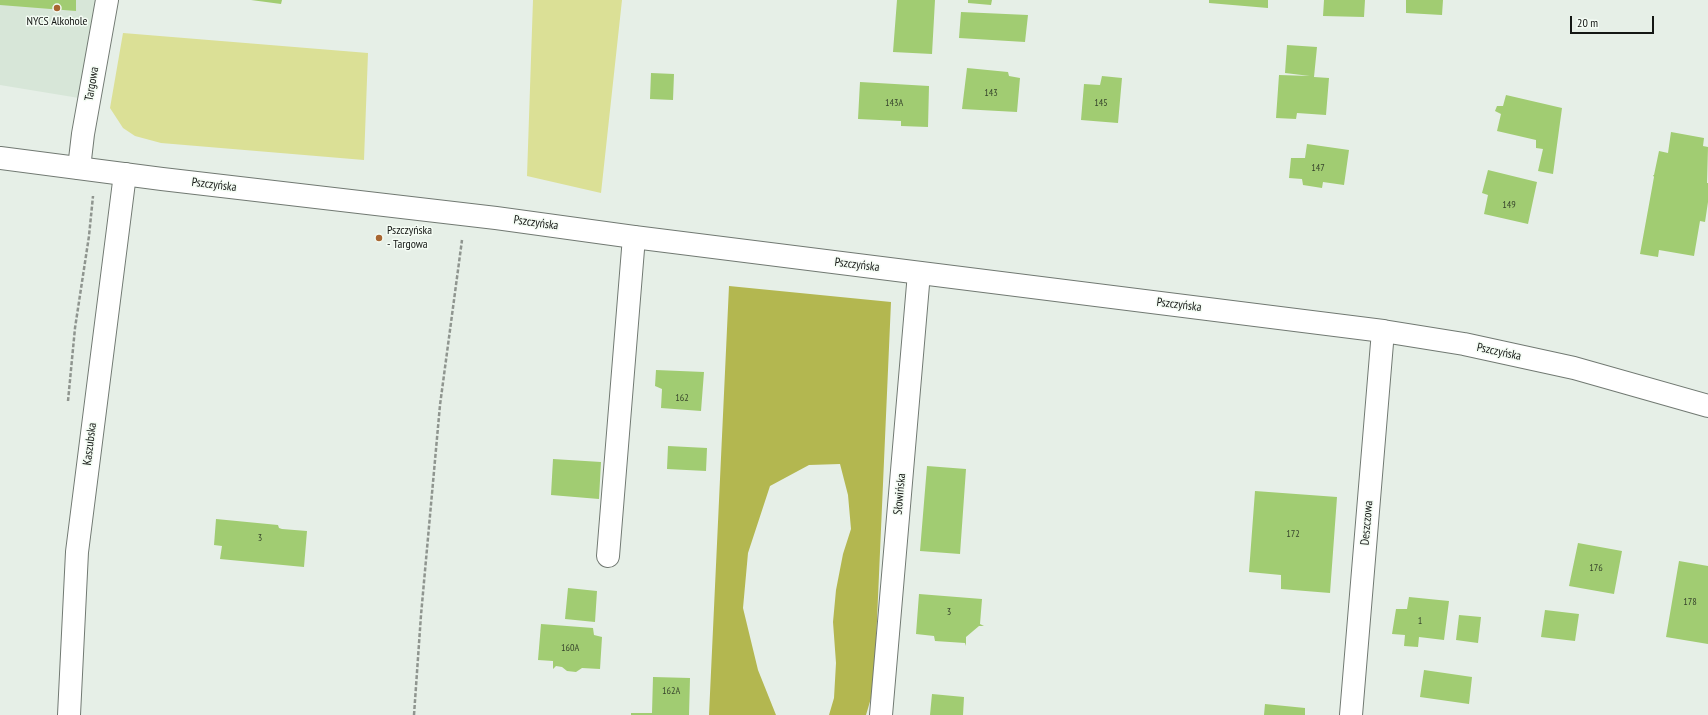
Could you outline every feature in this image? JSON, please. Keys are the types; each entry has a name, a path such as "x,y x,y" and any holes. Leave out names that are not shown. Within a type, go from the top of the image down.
{"main road":[{"name":"Targowa","path":"79,168 83,134 107,0"},
{"name":"Pszczyńska","path":"0,158 465,214 634,237 1383,331 1464,344 1566,367 1708,406"},
{"name":"Kaszubska","path":"69,715 77,552 125,174"},
{"path":"608,556 634,237"},
{"name":"Słowińska","path":"881,715 919,273"},
{"name":"Deszczowa","path":"1351,715 1383,331"}],"path":[{"path":"414,715 421,615 440,404 465,214"}],"shaded area":[{"path":"0,0 103,0 85,99 0,85"},
{"path":"729,286 891,302 874,688 866,715 829,715 834,698 836,663 833,622 836,590 843,554 851,529 848,495 840,464 809,465 770,486 748,553 743,608 758,670 776,715 709,715"}],"green space":[{"path":"533,0 622,0 601,193 527,176"},
{"path":"123,33 368,53 364,160 161,143 135,136 123,128 110,108"}],"building":[{"name":"NYCS Alkohole","path":"0,0 76,0 76,11 0,5"},
{"path":"251,0 282,0 281,4"},
{"path":"897,0 935,0 932,54 893,52"},
{"path":"968,0 992,0 991,5 968,3"},
{"path":"1209,0 1268,0 1268,8 1209,3"},
{"path":"1324,0 1365,0 1364,17 1323,16"},
{"path":"1406,0 1443,0 1442,15 1406,13"},
{"path":"961,12 1028,15 1025,42 959,38"},
{"path":"1287,45 1317,47 1314,77 1329,78 1326,115 1297,113 1296,119 1276,118 1279,75 1310,76 1285,73"},
{"path":"967,68 1008,72 1009,76 1020,78 1017,112 962,109"},
{"path":"651,73 674,74 673,100 650,99"},
{"path":"1102,76 1122,78 1118,123 1081,120 1084,84 1100,85"},
{"path":"860,82 929,86 928,127 901,126 901,121 858,119"},
{"path":"1506,95 1562,108 1553,174 1538,171 1543,149 1536,148 1536,140 1497,131 1501,114 1495,111 1497,106 1503,106"},
{"path":"1671,132 1704,138 1703,146 1708,147 1708,202 1705,222 1700,221 1694,256 1659,250 1658,257 1640,254 1654,177 1653,175 1659,151 1668,153"},
{"path":"1307,144 1349,150 1344,185 1323,182 1322,188 1303,185 1302,179 1289,178 1291,158 1305,158"},
{"path":"1488,170 1537,182 1528,224 1484,214 1488,195 1482,193"},
{"path":"656,370 704,372 701,411 661,408 662,389 655,386"},
{"path":"668,446 707,448 706,471 667,469"},
{"path":"553,459 601,462 599,499 551,495"},
{"path":"927,466 966,469 960,554 920,551"},
{"path":"1255,491 1337,497 1330,593 1281,589 1281,575 1249,572"},
{"path":"216,519 278,525 279,528 282,529 307,531 304,567 220,559 222,546 214,545"},
{"path":"1578,543 1622,551 1614,594 1569,586"},
{"path":"1679,561 1708,566 1708,644 1666,637"},
{"path":"568,588 597,591 595,622 565,619"},
{"path":"919,594 982,599 980,624 984,626 979,626 966,637 966,646 965,643 935,641 934,636 916,634"},
{"path":"1409,597 1449,601 1444,640 1419,637 1418,647 1404,646 1405,635 1392,634 1396,609 1407,609"},
{"path":"1545,610 1579,614 1575,641 1541,637"},
{"path":"1459,615 1481,617 1478,643 1456,640"},
{"path":"541,624 593,628 594,635 602,637 600,669 582,668 576,672 567,671 562,667 556,666 553,669 553,661 538,660"},
{"path":"1424,670 1472,677 1469,704 1420,697"},
{"path":"653,677 690,678 689,715 631,715 631,713 652,713"},
{"path":"932,694 964,697 963,715 930,715"},
{"path":"1265,704 1305,708 1305,715 1264,715"}],"place":[{"name":"NYCS Alkohole","path":"57,8"},
{"name":"Pszczyńska - Targowa","path":"379,238"}]}
